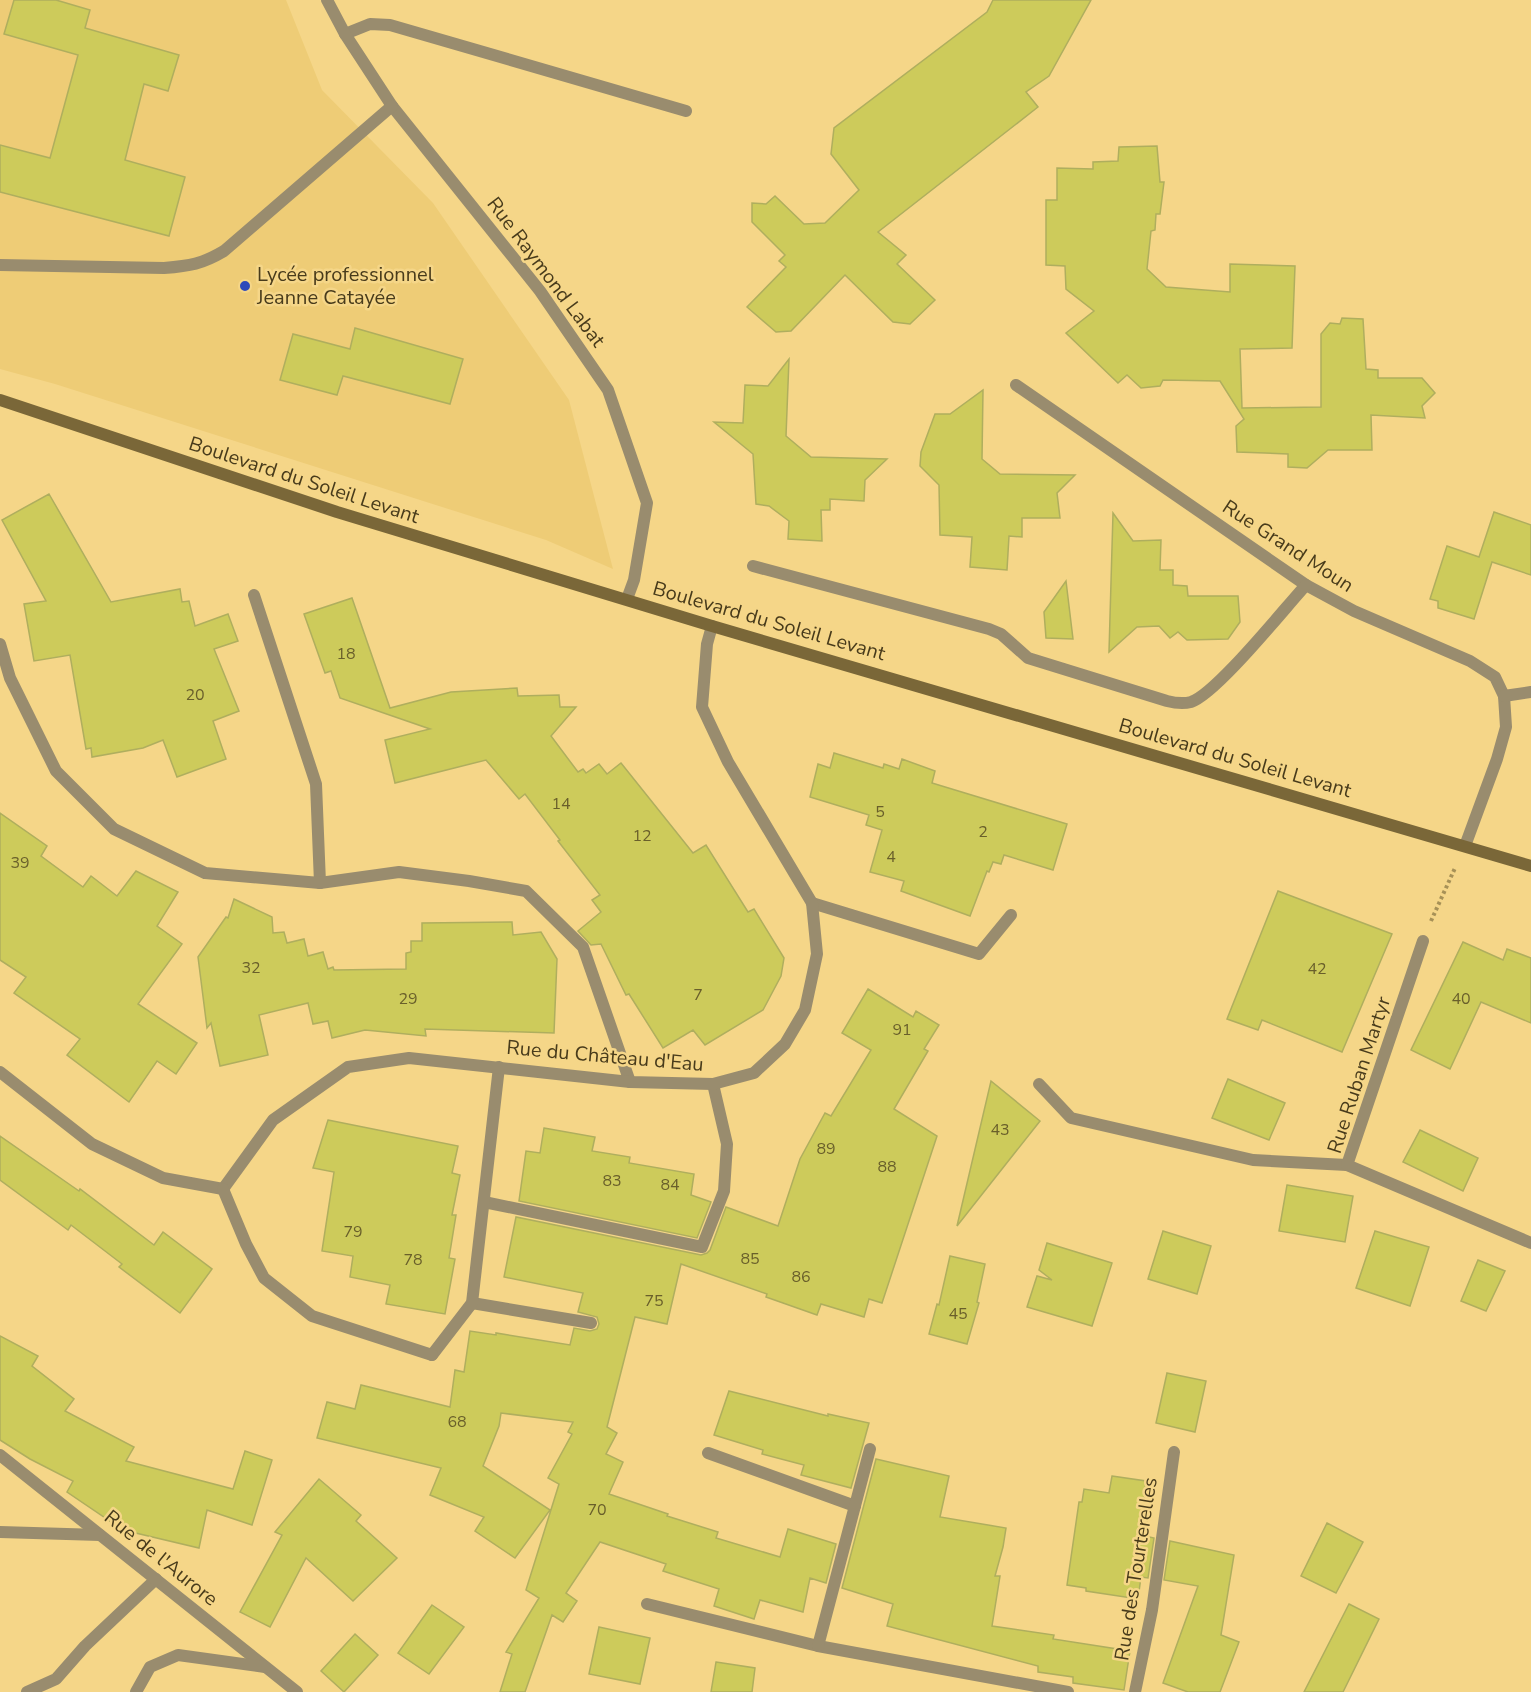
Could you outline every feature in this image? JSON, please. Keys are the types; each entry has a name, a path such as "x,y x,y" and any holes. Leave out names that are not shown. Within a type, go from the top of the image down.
{"main road":[{"name":"Boulevard du Soleil Levant","path":"0,400 337,512 712,626 1531,866"}],"street":[{"name":"Rue Raymond Labat","path":"327,0 345,34 392,105 540,291 608,390 647,503 634,580 627,599"},
{"path":"345,34 370,24 390,25 686,111"},
{"path":"0,265 164,268 189,266 208,261 224,251 392,105"},
{"name":"Rue Grand Moun","path":"1016,385 1306,585 1354,610 1470,661 1495,677 1504,696"},
{"path":"753,566 989,628 1001,634 1028,658 1180,704 1192,702 1218,682 1306,585"},
{"path":"254,595 316,784 320,883"},
{"name":"Rue du Château d'Eau","path":"223,1189 273,1120 348,1068 409,1059 630,1082 714,1084 754,1073 785,1044 805,1010 817,954 812,903 728,762 702,707 707,644 712,626"},
{"path":"0,644 10,678 56,771 114,829 205,873 320,883 399,872 526,891 583,947 630,1082"},
{"path":"1465,846 1497,759 1506,727 1504,696 1531,692"},
{"path":"812,903 979,954 1011,915"},
{"name":"Rue Ruban Martyr","path":"1423,941 1347,1165 1531,1243"},
{"path":"0,1072 92,1144 163,1178 223,1189 246,1244 264,1278 312,1316 432,1355 472,1303 499,1067"},
{"path":"484,1202 702,1247 724,1191 727,1144 714,1084"},
{"path":"1039,1084 1071,1118 1253,1160 1347,1165"},
{"path":"472,1303 591,1323"},
{"path":"818,1646 870,1449"},
{"name":"Rue des Tourterelles","path":"1134,1692 1152,1610 1174,1452"},
{"path":"708,1453 855,1506"},
{"name":"Rue de l'Aurore","path":"0,1455 297,1692"},
{"path":"0,1532 100,1535"},
{"path":"27,1692 56,1678 85,1646 156,1579"},
{"path":"647,1604 818,1646 1068,1692"},
{"path":"136,1692 150,1667 177,1655 266,1667"}],"path":[{"path":"1423,941 1465,846"}],"shaded area":[{"name":"Lycée professionnel Jeanne Catayée","path":"0,0 286,0 322,90 433,203 569,400 613,569 546,540 55,384 0,369"}],"building":[{"path":"14,0 56,0 90,10 85,28 179,55 168,91 144,84 125,160 185,177 169,236 0,192 0,145 50,158 78,55 4,34"},
{"path":"993,0 1091,0 1049,76 1026,92 1038,107 878,232 906,255 897,264 935,300 910,324 893,322 845,275 791,331 776,332 747,307 786,267 779,261 785,255 752,222 752,203 766,204 775,196 804,224 825,223 859,190 831,154 834,128 987,12"},
{"path":"1157,146 1160,182 1164,182 1160,214 1156,214 1155,230 1151,231 1147,269 1166,287 1230,292 1230,264 1295,266 1292,348 1240,349 1242,408 1321,407 1321,334 1330,323 1340,324 1342,318 1363,319 1366,369 1378,370 1378,378 1422,378 1435,393 1422,406 1425,418 1371,415 1372,450 1328,450 1307,468 1288,467 1288,454 1237,452 1236,426 1244,419 1220,381 1163,380 1160,386 1141,388 1127,375 1118,383 1066,333 1094,311 1066,289 1065,266 1046,265 1046,200 1057,200 1057,168 1093,169 1093,162 1118,161 1119,147"},
{"path":"355,328 463,359 450,404 343,376 337,395 280,380 293,334 350,349"},
{"path":"789,359 786,436 811,457 887,459 865,480 864,501 830,499 830,510 821,510 822,541 788,539 789,521 769,506 756,504 753,454 714,422 743,423 745,385 768,386"},
{"path":"983,390 982,459 1000,474 1075,475 1057,493 1060,518 1022,518 1022,537 1009,536 1007,570 970,567 972,537 940,535 939,485 920,466 921,452 935,414 950,414"},
{"path":"49,494 111,602 180,589 182,602 189,601 195,626 228,614 238,641 214,649 239,711 213,721 226,759 177,777 163,740 143,748 92,757 91,748 86,749 70,655 34,661 24,604 46,601 2,520"},
{"path":"1494,512 1531,525 1531,575 1492,562 1474,619 1438,608 1438,601 1430,599 1447,546 1479,557"},
{"path":"1113,513 1133,541 1161,540 1160,570 1173,570 1173,585 1187,586 1188,596 1238,596 1240,622 1228,639 1187,640 1178,632 1170,638 1159,626 1137,627 1109,652"},
{"path":"1066,581 1073,639 1046,638 1044,612"},
{"path":"352,598 390,708 451,692 517,688 518,696 559,695 560,707 576,707 551,736 578,772 583,769 586,773 599,764 607,774 621,763 693,853 706,845 748,912 754,909 784,958 781,976 763,1010 705,1045 693,1030 663,1048 629,994 626,995 601,944 591,945 578,931 601,912 592,900 600,895 525,794 519,799 486,760 395,783 385,740 430,729 340,698 331,671 325,673 304,614"},
{"path":"834,753 883,768 884,764 899,769 902,759 935,771 932,783 1067,824 1053,870 1004,855 1001,864 993,862 989,872 987,871 970,916 901,891 904,881 870,872 882,830 866,825 869,815 810,797 818,764 830,768"},
{"path":"0,813 47,846 41,856 83,887 91,876 117,896 136,871 178,892 157,926 182,944 138,1004 197,1043 176,1074 157,1061 129,1102 67,1055 80,1039 14,993 26,977 0,960"},
{"path":"1278,891 1392,934 1342,1052 1262,1020 1258,1030 1227,1019"},
{"path":"234,899 272,917 273,933 284,932 287,943 304,939 308,956 323,952 328,969 333,967 334,970 406,969 406,953 411,952 411,941 422,941 422,923 512,922 513,935 541,932 557,959 554,1033 425,1029 426,1036 365,1030 332,1038 328,1021 313,1024 308,1003 259,1015 268,1055 220,1066 211,1023 207,1028 198,957 226,917 228,918"},
{"path":"1463,942 1503,960 1507,949 1531,958 1531,1023 1481,1002 1450,1069 1411,1050"},
{"path":"868,989 913,1017 916,1011 939,1025 924,1049 928,1051 894,1109 937,1136 882,1303 869,1299 864,1317 821,1304 817,1315 766,1297 767,1294 681,1264 667,1324 635,1317 607,1427 617,1433 606,1454 623,1462 609,1494 718,1532 716,1538 780,1557 788,1529 836,1544 826,1583 810,1578 803,1612 760,1600 754,1619 714,1606 719,1589 663,1571 666,1564 600,1542 566,1593 577,1601 563,1622 552,1615 525,1692 500,1692 512,1654 506,1652 539,1598 526,1590 559,1484 548,1478 572,1434 568,1432 573,1422 501,1413 499,1426 483,1466 550,1510 515,1558 475,1531 484,1517 430,1495 441,1468 317,1438 327,1402 355,1409 361,1385 450,1407 455,1370 464,1372 470,1331 570,1345 574,1328 590,1331 597,1329 599,1324 597,1317 578,1312 583,1293 504,1277 516,1217 701,1255 710,1250 726,1207 778,1226 800,1159 825,1113 831,1116 871,1050 842,1033"},
{"path":"1228,1079 1285,1103 1269,1140 1212,1118"},
{"path":"991,1081 1040,1121 957,1226"},
{"path":"328,1120 458,1146 452,1173 460,1175 452,1215 456,1215 449,1258 455,1259 445,1314 386,1304 390,1285 350,1277 353,1256 322,1251 334,1172 313,1168"},
{"path":"544,1128 595,1137 592,1151 630,1157 629,1163 694,1174 691,1195 711,1202 697,1238 519,1201 526,1151 540,1153"},
{"path":"1420,1130 1478,1158 1463,1191 1403,1162"},
{"path":"0,1136 79,1191 80,1189 154,1245 163,1232 212,1269 180,1313 119,1267 122,1264 71,1225 68,1230 0,1180"},
{"path":"1287,1185 1353,1196 1345,1242 1279,1231"},
{"path":"1163,1231 1211,1246 1197,1294 1148,1279"},
{"path":"1375,1231 1429,1247 1410,1306 1356,1288"},
{"path":"1047,1243 1112,1263 1092,1326 1027,1307 1037,1276 1052,1280 1039,1270"},
{"path":"950,1256 985,1264 977,1302 979,1303 967,1344 929,1334 937,1304 939,1305"},
{"path":"1478,1260 1505,1271 1486,1311 1461,1301"},
{"path":"0,1336 38,1356 32,1366 74,1399 65,1411 134,1447 126,1461 233,1489 245,1451 272,1460 252,1525 207,1510 199,1548 123,1530 67,1492 73,1481 30,1459 0,1440"},
{"path":"1167,1373 1206,1381 1195,1432 1156,1423"},
{"path":"729,1391 828,1416 828,1414 869,1423 851,1488 801,1475 804,1465 762,1454 763,1450 714,1435"},
{"path":"876,1459 949,1476 940,1517 1006,1528 995,1576 1000,1576 992,1626 1054,1635 1053,1639 1130,1651 1124,1690 1073,1683 1073,1677 1038,1672 1038,1666 887,1626 893,1604 842,1588"},
{"path":"1112,1476 1146,1481 1144,1499 1150,1500 1145,1536 1154,1538 1148,1578 1141,1577 1138,1599 1086,1591 1086,1588 1067,1585 1079,1502 1082,1502 1084,1489 1109,1493"},
{"path":"319,1479 361,1515 356,1521 397,1558 353,1601 306,1558 270,1627 240,1612 282,1535 275,1532"},
{"path":"1327,1523 1363,1542 1336,1593 1301,1576"},
{"path":"1170,1541 1234,1555 1221,1635 1239,1642 1220,1692 1188,1692 1163,1683 1198,1586 1164,1580"},
{"path":"1349,1604 1379,1619 1343,1692 1304,1692"},
{"path":"432,1605 464,1627 429,1674 398,1653"},
{"path":"599,1627 650,1638 640,1684 589,1674"},
{"path":"355,1634 378,1655 344,1692 321,1671"},
{"path":"716,1662 755,1668 752,1692 711,1692"}],"place":[{"name":"Lycée professionnel Jeanne Catayée","path":"245,286"}]}
